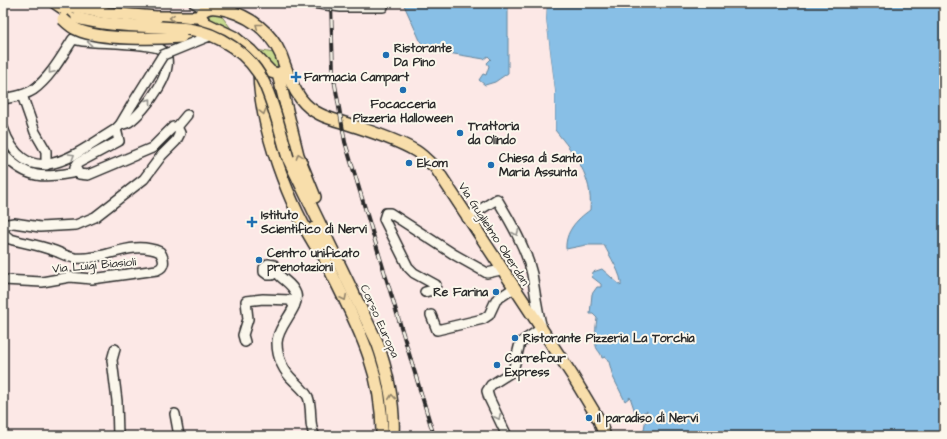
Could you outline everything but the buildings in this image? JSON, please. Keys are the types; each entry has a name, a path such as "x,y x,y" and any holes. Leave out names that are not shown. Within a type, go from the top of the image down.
{"main road":[{"path":"50,3 63,20 77,30 90,34 151,38 207,37 213,34 226,32"},
{"name":"Corso Europa","path":"55,3 77,18 106,24 188,29 218,38 232,46 252,64 264,83 301,199 319,238 326,264 367,349 374,370 382,415 382,436"},
{"name":"Via Guglielmo Oberdan","path":"70,5 107,14 157,17 203,10 243,17 262,28 276,47 282,72 302,100 313,111 324,117 393,140 414,150 422,156 435,168 501,270 542,328 595,413 603,435"},
{"path":"203,10 207,25 226,32 247,47 271,72 282,72 286,112 298,155 350,273 356,295"},
{"path":"258,59 259,88 262,106 278,163 303,224 326,264"},
{"name":"Corso Europa","path":"288,158 344,276 356,295 386,365 394,422 393,436"}],"street":[{"path":"312,3 341,7 383,7"},
{"path":"77,172 75,167 78,162 119,141 118,127 164,55 207,37"},
{"path":"3,99 22,95 32,90 41,82 73,39 153,47 161,50 167,57 168,68 159,87 133,118 128,123 118,127 68,159 46,165 30,162 16,153 12,148 3,128"},
{"path":"22,95 35,132 46,151 46,165"},
{"name":"Via Luigi Biasioli","path":"3,154 13,164 29,174 36,176 47,178 77,172 82,176 88,175 148,150 171,128 177,127 187,116"},
{"name":"Via Luigi Biasioli","path":"3,280 42,282 70,277 92,279 161,269 164,262 163,256 160,252 147,248 136,247 93,257 74,258 51,249 10,239 5,236 4,229 11,223 40,227 76,225 96,217 144,179 162,155 178,138 180,133 177,127"},
{"path":"467,218 497,199 515,230 532,273 536,308 542,328 520,343 514,371 489,387 489,398 507,436"},
{"path":"425,292 433,290 436,286 414,273 405,263 383,218 386,213 390,213 455,255 488,273 501,270"},
{"path":"276,272 296,293 294,306 278,334 277,349 288,376 302,389 308,398 311,426 315,436"},
{"path":"431,315 436,330 483,319 489,315 496,300 514,288"},
{"path":"245,342 243,335 248,319 246,301 264,299 290,300 294,306"},
{"path":"115,349 112,360 117,401 118,436"},
{"path":"175,414 179,436"}],"green space":[{"path":"212,13 220,14 233,31 209,21 209,15"},
{"path":"256,50 274,53 279,62 278,66 271,69"}],"water":[{"path":"403,3 508,3 508,73 495,82 485,85 479,80 483,74 486,75 489,66 487,63 491,59 488,56 484,59 424,49"},
{"path":"547,3 944,3 944,436 643,436 647,411 636,415 630,397 625,401 613,377 609,362 606,357 602,358 597,348 595,336 597,318 593,314 590,314 592,294 597,287 601,287 601,284 592,277 593,272 602,269 621,286 618,271 604,245 586,245 566,249 567,237 572,227 590,210 590,198 586,176 576,157 555,130 555,91 546,19"}],"pier":[{"path":"545,3 547,3 546,19 555,91 555,130 553,131 553,91 544,20"}],"railway":[{"path":"331,3 333,73 345,142 434,436"}],"place":[{"name":"Ristorante Da Pino","path":"386,55"},
{"name":"Farmacia Campart","path":"296,77"},
{"name":"Focacceria Pizzeria Halloween","path":"403,90"},
{"name":"Trattoria da Olindo","path":"460,133"},
{"name":"Ekom","path":"409,163"},
{"name":"Chiesa di Santa Maria Assunta","path":"491,165"},
{"name":"Istituto Scientifico di Nervi","path":"252,222"},
{"name":"Centro unificato prenotazioni","path":"259,260"},
{"name":"Re Farina","path":"496,292"},
{"name":"Ristorante Pizzeria La Torchia","path":"515,338"},
{"name":"Carrefour Express","path":"497,365"},
{"name":"Il paradiso di Nervi","path":"589,418"}]}
